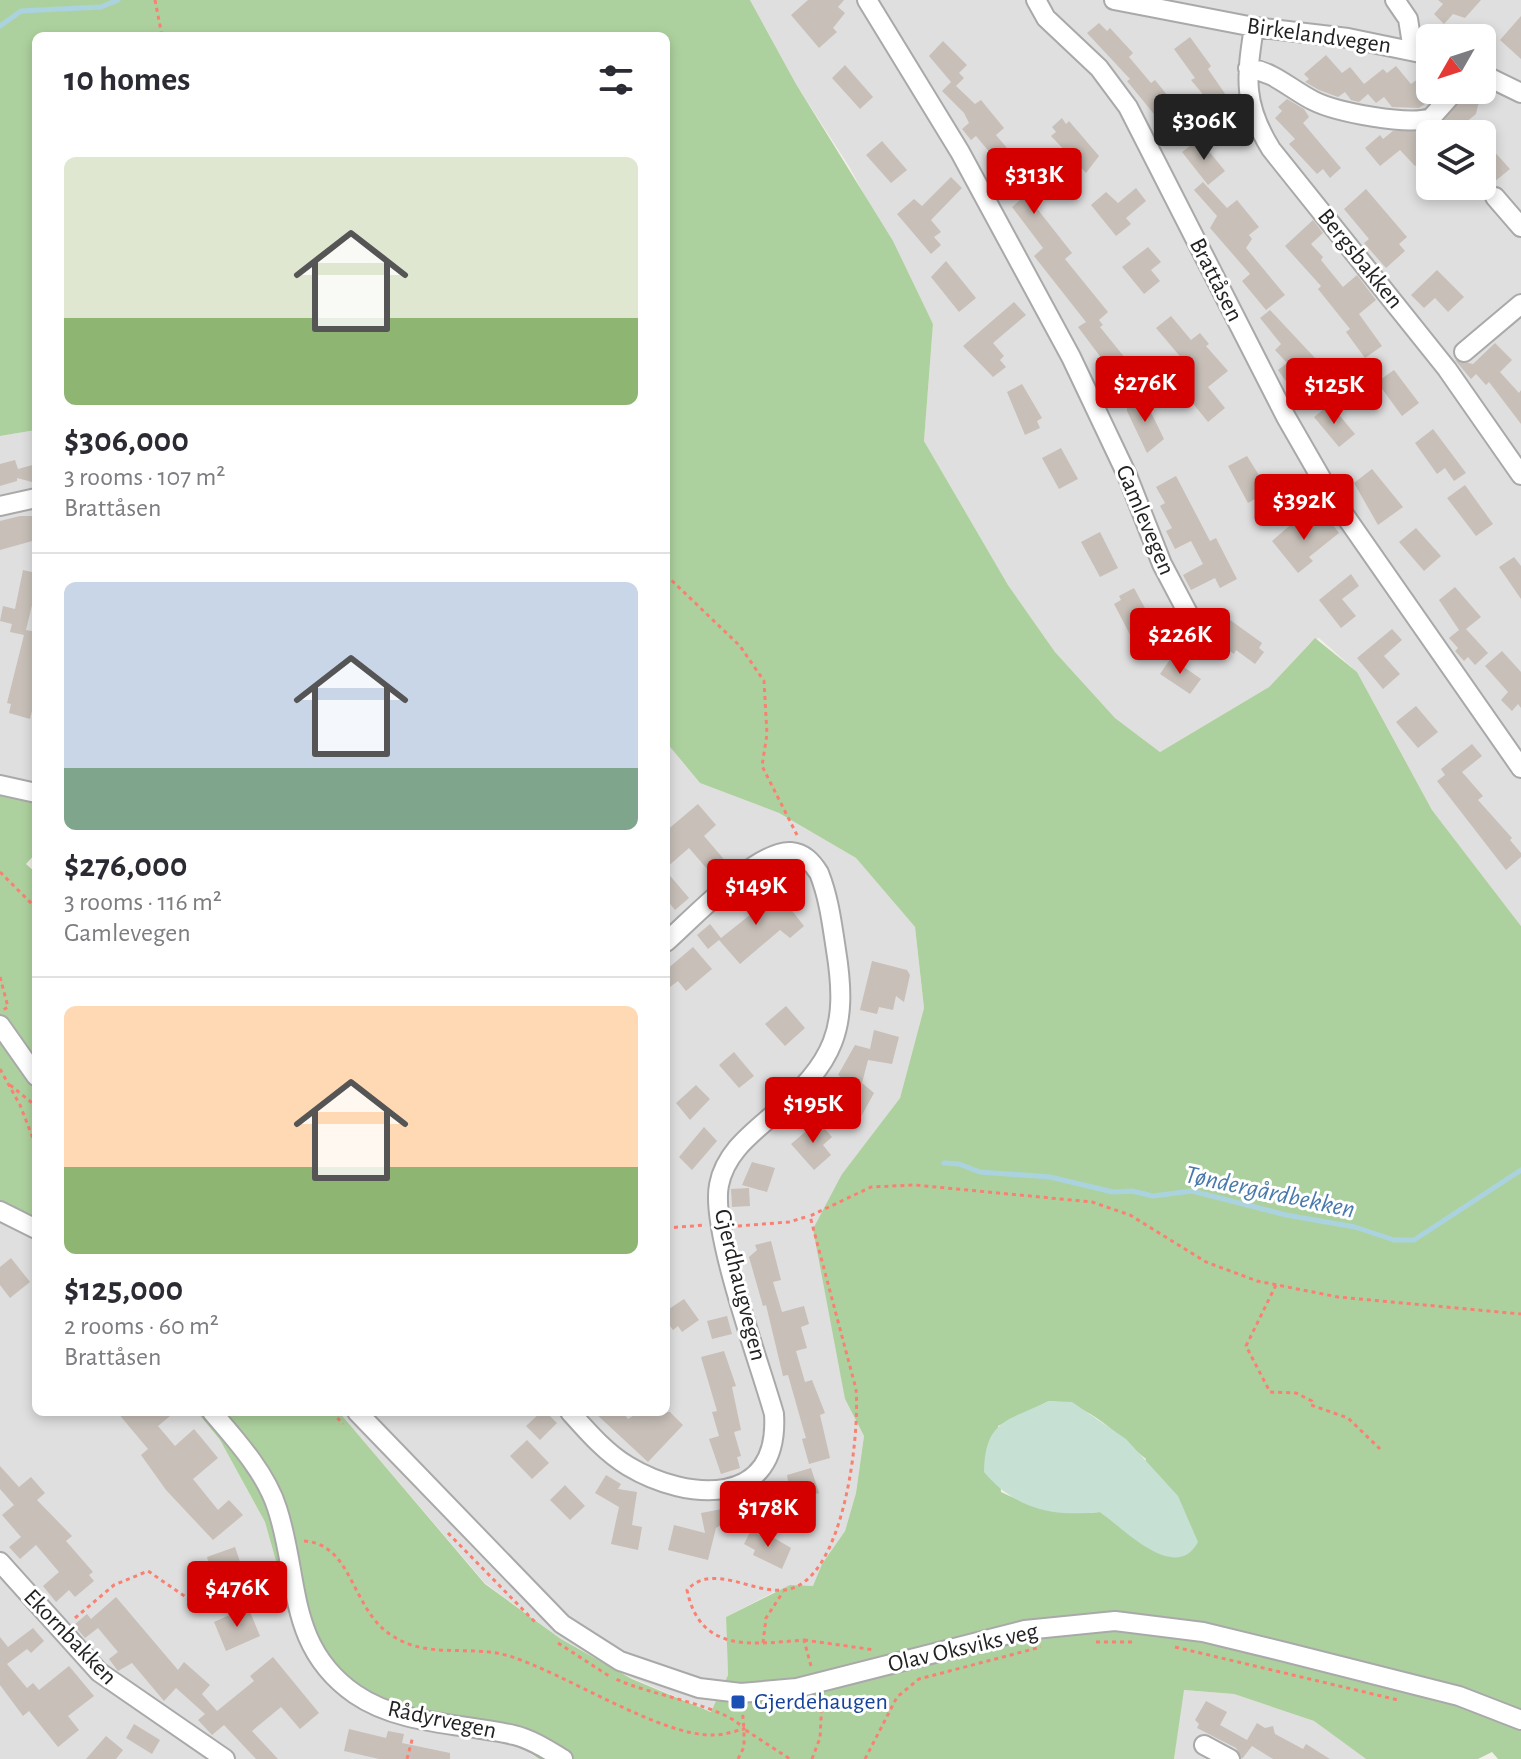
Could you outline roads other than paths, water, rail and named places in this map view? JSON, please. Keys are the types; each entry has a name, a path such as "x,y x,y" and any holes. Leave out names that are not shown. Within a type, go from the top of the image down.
{"street":[{"name":"Gamlevegen","path":"867,0 960,152 1071,357 1127,475 1162,564 1191,619"},
{"name":"Brattåsen","path":"1036,0 1046,18 1099,68 1128,107 1286,417 1332,497 1521,768"},
{"name":"Birkelandvegen","path":"1114,0 1254,27 1348,38 1416,52"},
{"path":"1395,0 1408,19 1416,40"},
{"name":"Bergsbakken","path":"1254,27 1248,68 1253,119 1271,149 1447,369 1521,475"},
{"name":"Birkelandvegen","path":"1248,68 1273,74 1324,106 1413,120 1431,118 1444,104"},
{"path":"1496,81 1521,93"},
{"path":"1496,198 1521,227"},
{"path":"1464,352 1521,304"},
{"path":"0,506 32,499"},
{"path":"0,785 32,792"},
{"name":"Gjerdhaugvegen","path":"670,939 767,857 793,852 810,860 824,886 840,975 842,1008 837,1037 812,1079 738,1147 725,1167 718,1190 721,1226 774,1414 772,1452 763,1468 747,1482 734,1487"},
{"path":"0,1025 32,1070"},
{"path":"0,1211 32,1227"},
{"name":"Rådyrvegen","path":"215,1416 237,1441 277,1506 291,1582 311,1647 333,1676 357,1695 390,1712 517,1736 563,1759"},
{"name":"Olav Oksviks veg","path":"361,1416 526,1589 589,1644 661,1678 741,1693 797,1688 1025,1630 1115,1621 1203,1632 1430,1689 1521,1720"},
{"path":"574,1416 609,1451 643,1475 700,1490 734,1487 764,1524"},
{"name":"Ekornbakken","path":"0,1562 61,1631 116,1686 225,1759"},
{"path":"1204,1745 1230,1759"}],"waterway":[{"path":"0,26 21,11 101,7 118,0"},
{"name":"Tøndergårdbekken","path":"944,1163 959,1164 980,1172 1050,1177 1113,1192 1132,1191 1153,1196 1192,1191 1286,1215 1355,1227 1394,1240 1414,1240 1521,1170"}],"place":[{"name":"Gjerdehaugen","path":"738,1702"}]}
